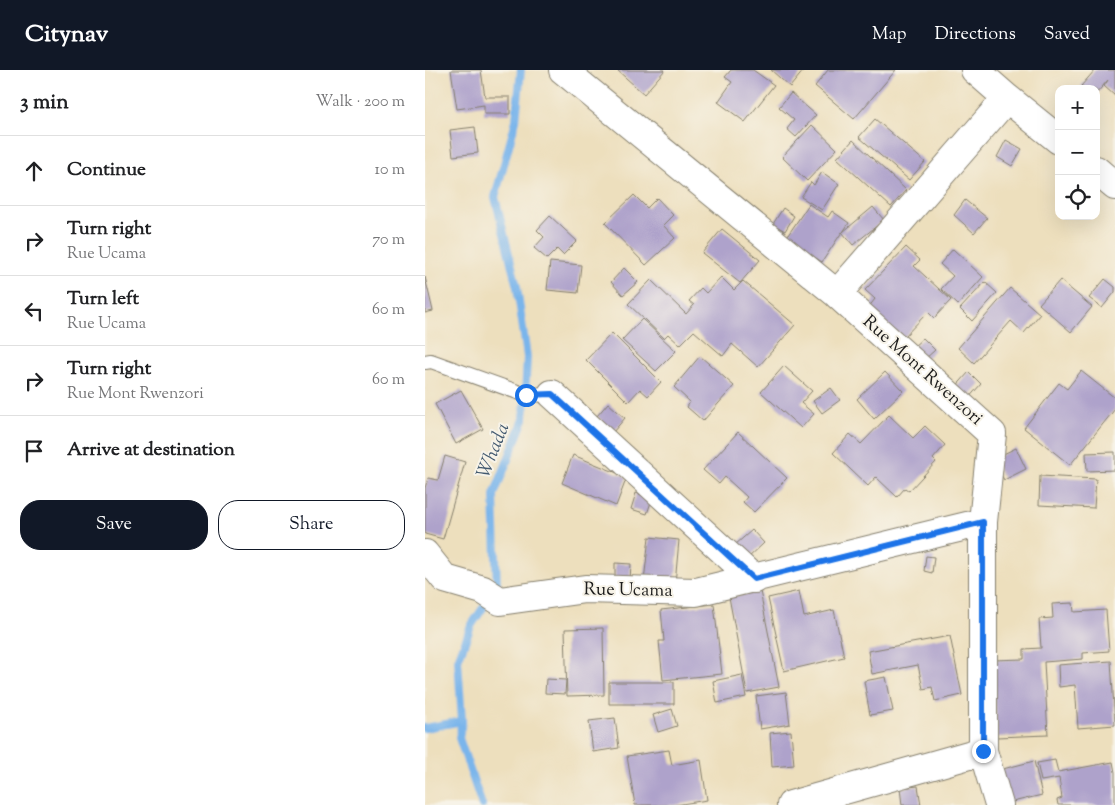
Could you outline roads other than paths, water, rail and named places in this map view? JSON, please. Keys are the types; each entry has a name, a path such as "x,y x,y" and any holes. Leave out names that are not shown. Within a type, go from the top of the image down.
{"street":[{"name":"Rue Mont Rwenzori","path":"563,70 837,294 992,434 983,522 983,751 999,805"},
{"path":"975,70 1055,137"},
{"path":"837,294 1007,98"},
{"path":"1100,173 1115,186"},
{"path":"552,394 754,579"},
{"name":"Rue Ucama","path":"425,554 445,579 491,596 585,589 696,592 983,522"},
{"path":"791,805 983,751"}],"lane":[{"path":"425,362 431,361 526,395 552,394"}],"waterway":[{"name":"Whada","path":"482,805 459,738 462,721 458,660 471,626 497,587 494,495 524,419 527,357 517,287 495,197 516,120 521,70"},
{"path":"425,728 462,721"}]}
